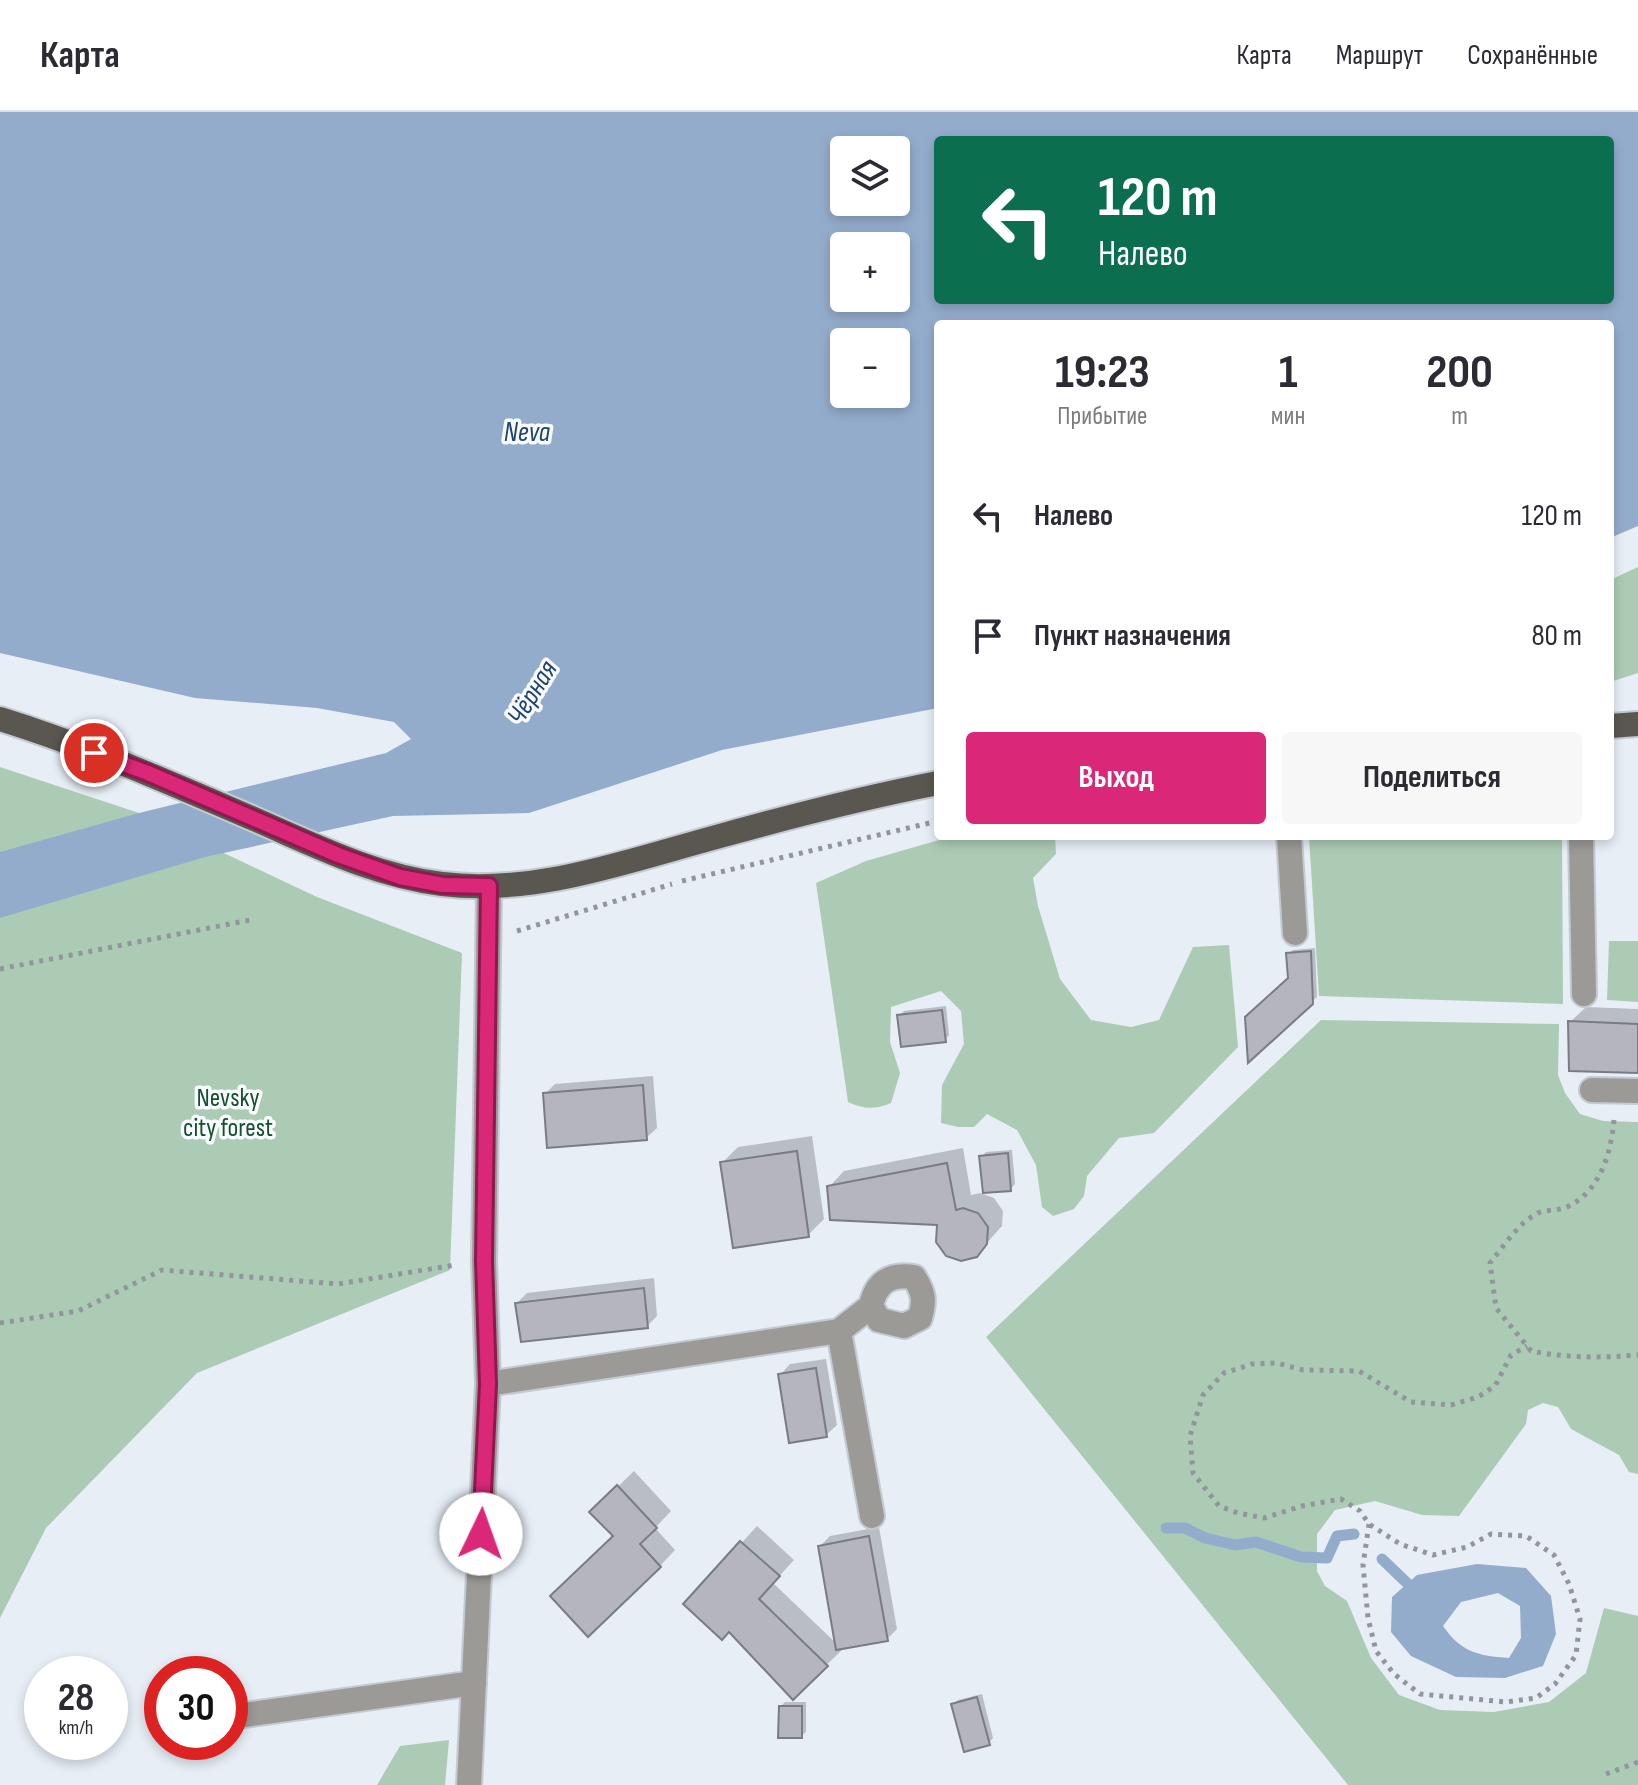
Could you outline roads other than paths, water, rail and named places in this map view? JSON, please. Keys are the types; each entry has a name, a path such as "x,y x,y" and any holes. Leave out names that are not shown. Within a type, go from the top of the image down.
{"main road":[{"path":"0,719 148,773 317,846 400,877 443,885 489,886 598,871 876,795 934,784"},
{"path":"1614,726 1638,724"}],"street":[{"path":"1289,840 1295,933"},
{"path":"1581,840 1584,994"},
{"path":"469,1785 488,1384 484,1261 489,886"},
{"path":"488,1384 839,1331 871,1306"},
{"path":"839,1331 872,1516"},
{"path":"248,1714 474,1683"}],"water":[{"name":"Neva","path":"0,112 1638,112 1638,526 1614,536 1614,320 934,320 934,709 722,750 529,813 393,816 205,857 0,918 0,852 139,813 386,753 411,739 394,722 317,708 195,698 0,653"},
{"path":"1477,1564 1526,1568 1551,1596 1556,1634 1543,1666 1505,1678 1456,1677 1411,1656 1391,1632 1392,1597 1417,1575","holes":["1498,1593 1520,1606 1521,1638 1509,1658 1471,1651 1457,1642 1443,1626 1461,1602"]}],"waterway":[{"path":"1166,1528 1185,1528 1205,1538 1235,1545 1256,1542 1301,1557 1327,1558 1337,1536 1354,1534"},
{"path":"1382,1559 1408,1584"}],"water label":[{"name":"Чёрная","path":"531,692"}],"park label":[{"name":"Nevsky city forest","path":"228,1112"}]}
